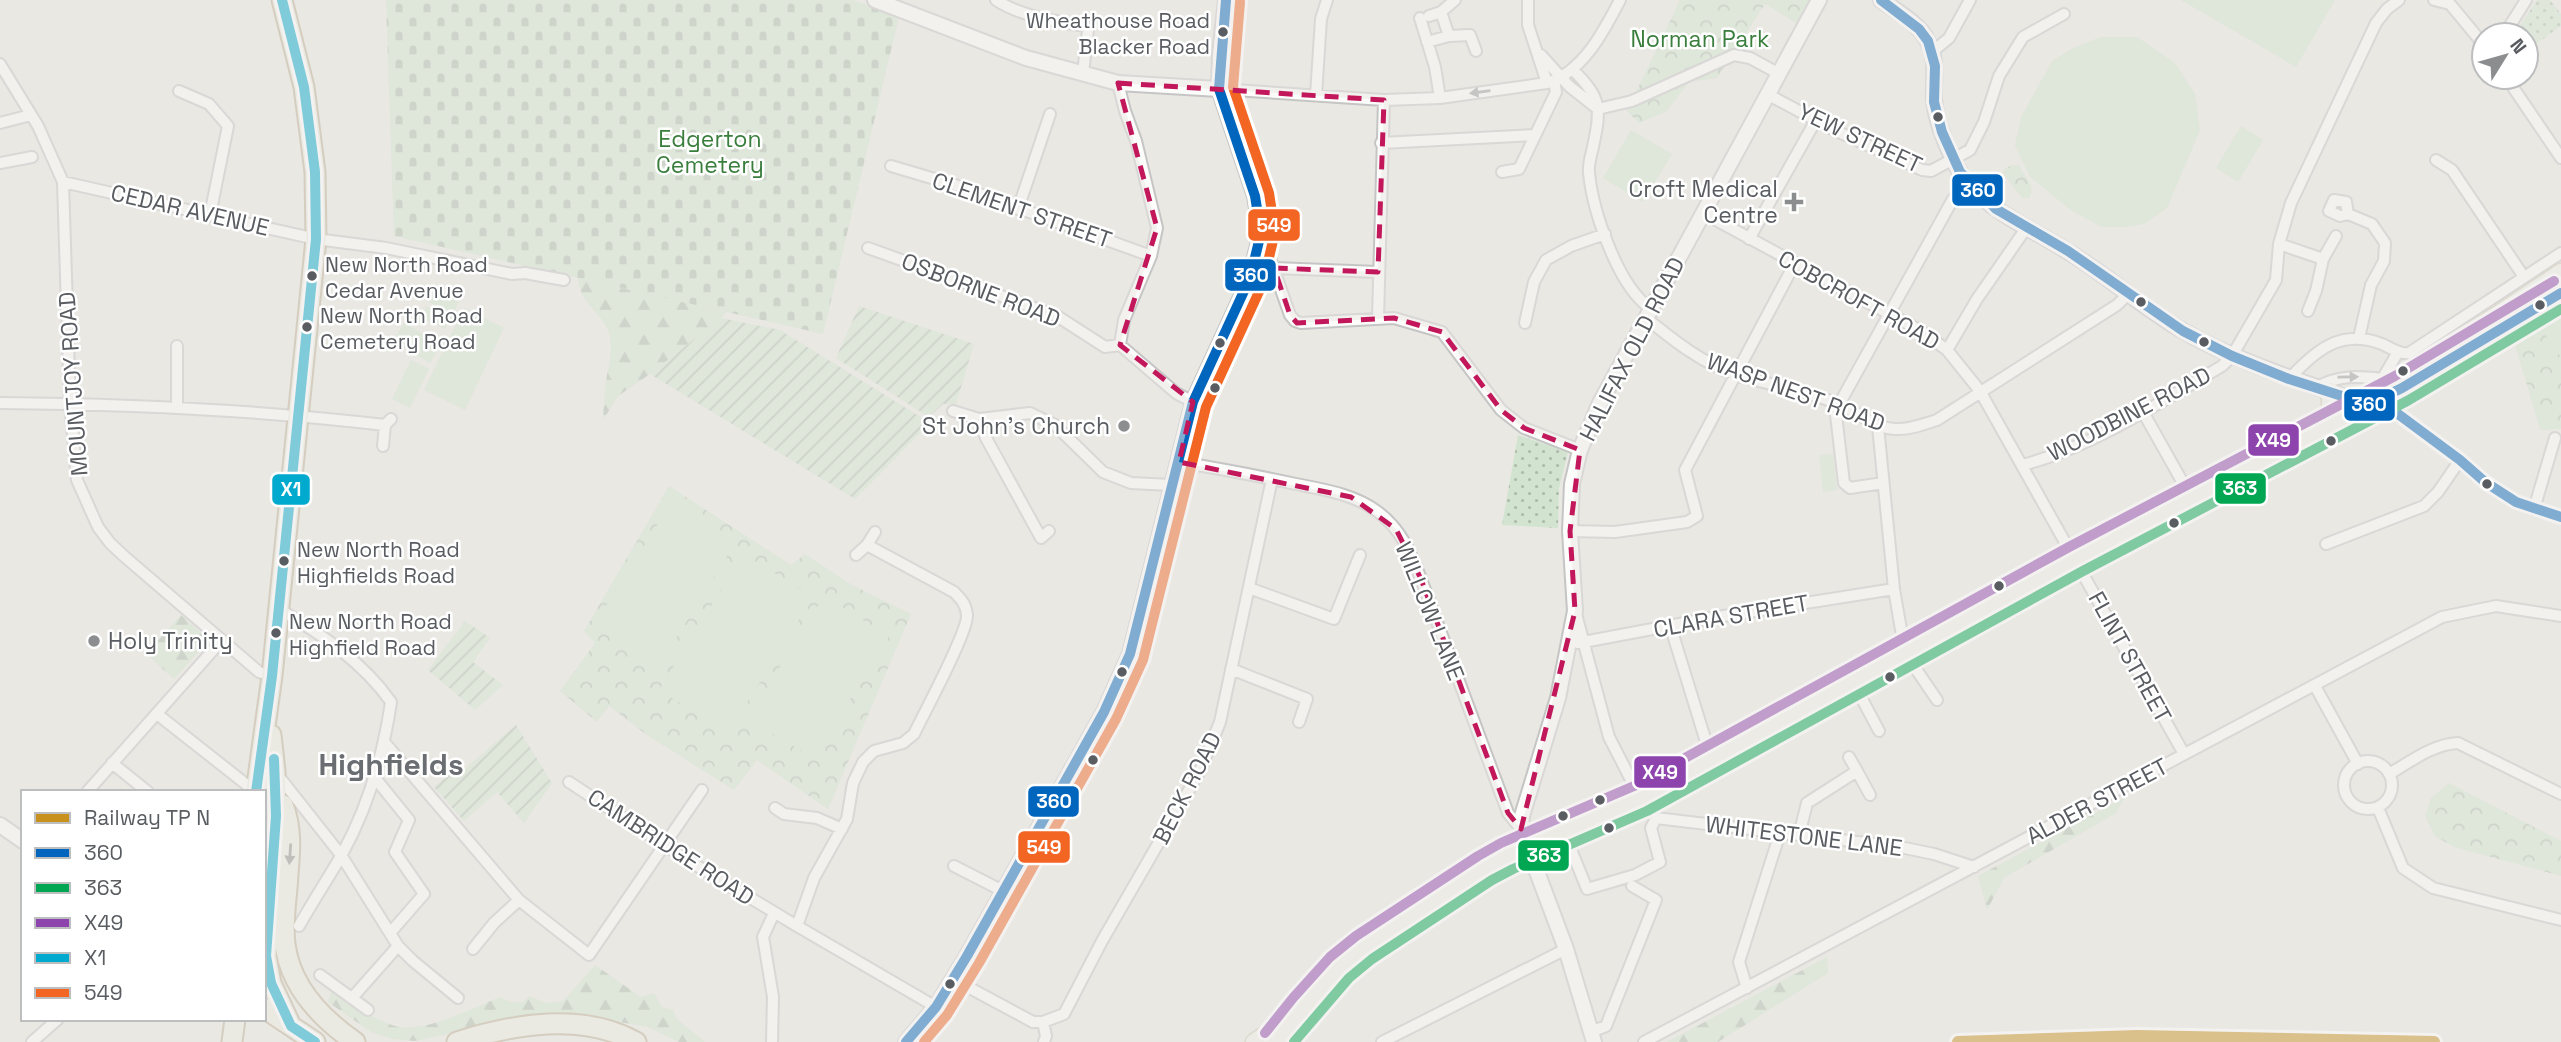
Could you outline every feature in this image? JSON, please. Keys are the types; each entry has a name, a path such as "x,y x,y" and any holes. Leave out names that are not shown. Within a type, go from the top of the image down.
{"highway":[{"path":"256,790 272,676 316,239 315,172 304,87 282,0"},
{"path":"266,951 281,825 268,712"},
{"path":"281,825 291,842 285,944 290,965 306,997 322,1016 330,1025 355,1042"},
{"path":"266,963 271,984 291,1026"},
{"path":"266,1009 316,1042"},
{"path":"232,1042 235,1021"},
{"path":"457,1042 489,1032 540,1025 606,1028 634,1042"},
{"path":"514,1042 562,1036 634,1042"}],"main road":[{"path":"2367,405 2448,346 2561,272"},
{"path":"1276,1042 1303,1007 1339,968 1364,948 1507,856 1640,799 2076,559 2402,388 2561,293"},
{"path":"2323,428 2330,407 2324,389"},
{"path":"1254,1042 1303,1007"}],"street":[{"path":"996,0 1005,6 1042,19 1085,26 1088,30 1083,73"},
{"path":"1226,0 1219,89 1255,196 1261,233 1290,315 1301,323 1394,318 1442,332 1501,410 1524,428 1580,450"},
{"path":"1316,95 1321,19 1327,0"},
{"path":"1502,172 1519,170 1556,92 1554,80 1537,50 1528,24 1528,0"},
{"path":"881,1 1026,58 1118,83 1384,100 1440,98 1554,80 1573,70 1584,59 1620,0"},
{"name":"HALIFAX OLD ROAD","path":"1521,829 1522,816 1576,643 1570,535 1572,484 1580,450 1600,402 1819,0"},
{"path":"1881,0 1919,29 1928,41 1935,66 1934,102 1954,160 1969,184 1996,209 2129,293 2183,331 2232,356 2289,379 2398,414 2485,482 2516,502 2561,517"},
{"path":"1932,52 1949,38 1970,0"},
{"path":"2232,356 2276,281 2279,244 2291,202 2304,173 2376,23 2387,9 2399,0"},
{"path":"2434,0 2451,2 2470,27"},
{"path":"2513,21 2526,0"},
{"path":"1440,98 1435,67 1427,42 1425,17 1448,6 1449,36"},
{"path":"1954,160 1970,150 1978,138 1999,76 2023,37 2064,14"},
{"path":"1427,42 1449,36 1470,35 1476,51"},
{"path":"1554,80 1598,109 1632,101 1734,55 1750,58 1777,73"},
{"name":"MOUNTJOY ROAD","path":"0,64 31,115 64,182 70,403 77,480 98,527 125,557 259,672 272,676"},
{"path":"1573,70 1597,99 1598,109"},
{"path":"1118,83 1156,216 1156,239 1124,320 1120,345"},
{"path":"179,91 209,104 228,126 210,215"},
{"path":"2516,91 2561,158"},
{"name":"YEW STREET","path":"1767,94 1922,170 1931,171 1954,160"},
{"path":"1378,319 1384,100"},
{"name":"WASP NEST ROAD","path":"1598,109 1597,130 1588,171 1597,214 1629,285 1648,313 1695,354 1735,374 1793,388 1839,404 1878,426 1896,429 1920,426 1937,419 2117,305 2129,293"},
{"path":"1018,209 1050,114"},
{"path":"0,123 31,115"},
{"path":"1749,239 1816,120"},
{"path":"1381,143 1534,135"},
{"path":"0,163 32,158"},
{"path":"2436,160 2452,170 2524,277"},
{"name":"CLEMENT STREET","path":"891,166 955,185 1151,256"},
{"name":"CEDAR AVENUE","path":"64,182 316,239 386,248 512,274 525,273 565,280"},
{"path":"1883,483 1850,488 1843,483 1836,415 1839,404 1953,199 1969,184"},
{"name":"COBCROFT ROAD","path":"1703,213 1921,331 1947,350 1980,391 2076,559"},
{"path":"2348,214 2372,225 2385,243 2384,261 2371,285 2359,338"},
{"path":"1947,350 1977,299 2027,227"},
{"path":"906,1042 936,1007 953,979 1119,681 1130,654 1193,402 1250,278 1261,233"},
{"path":"1525,323 1534,282 1546,260 1571,246 1605,234"},
{"path":"2308,312 2316,292 2323,259 2336,236"},
{"path":"2279,244 2323,259"},
{"name":"OSBORNE ROAD","path":"868,248 1057,316 1105,347 1120,345 1176,393 1193,402"},
{"path":"2289,379 2314,353 2334,343 2359,338 2398,352 2409,353 2561,253"},
{"path":"1570,535 1687,522 1697,516 1685,470 1795,263"},
{"path":"1274,268 1378,272"},
{"path":"177,346 177,407"},
{"path":"2367,405 2398,352"},
{"name":"WOODBINE ROAD","path":"2022,465 2049,458 2143,412 2222,366 2232,356"},
{"path":"2324,389 2336,377 2382,379"},
{"path":"2398,414 2396,402 2402,388"},
{"path":"0,403 177,407 388,422 383,446"},
{"path":"953,411 979,419 1030,413 1055,425 1103,472 1131,483 1171,485"},
{"path":"2143,412 2190,500"},
{"path":"979,419 986,438 1041,538 1049,531"},
{"path":"1878,426 1894,589 1905,653 1937,700"},
{"path":"2534,509 2555,438"},
{"path":"2326,544 2424,506 2438,492 2460,460"},
{"name":"WILLOW LANE","path":"1179,462 1350,497 1377,511 1396,529 1410,551 1508,813 1521,829"},
{"name":"BECK ROAD","path":"1043,1022 1064,1014 1068,1008 1102,941 1200,771 1220,722 1272,479"},
{"path":"856,555 876,532"},
{"path":"797,926 814,878 847,819 853,783 863,762 874,751 902,743 914,734 967,618 964,603 954,592 867,545"},
{"path":"1249,588 1334,619 1360,555"},
{"name":"FLINT STREET","path":"2076,559 2184,754"},
{"name":"CLARA STREET","path":"1576,643 1894,589"},
{"name":"ALDER STREET","path":"1644,1042 2442,617 2496,606 2561,616"},
{"path":"279,609 340,649 391,702 385,743 375,778 341,855 309,899 299,926"},
{"path":"1670,625 1711,758"},
{"path":"89,790 222,640"},
{"path":"1564,832 1587,889 1635,875 1660,862 1651,828 1656,818 1640,799 1609,737 1576,643"},
{"path":"1231,669 1307,699 1299,722"},
{"path":"1853,682 1879,731"},
{"path":"2315,686 2358,764"},
{"path":"157,715 253,790"},
{"path":"385,743 519,900 589,955 702,790"},
{"path":"2389,774 2447,743 2458,743 2561,793"},
{"path":"1850,757 1870,794"},
{"path":"2373,762 2381,765 2389,774 2392,789 2389,797 2378,808 2361,808 2347,796 2346,776 2358,764 2373,762"},
{"path":"112,763 146,790"},
{"path":"1799,835 1807,803 1857,771"},
{"path":"375,778 409,820 395,852 424,894 390,933"},
{"path":"276,780 306,810 341,855 398,946 412,961 458,998"},
{"name":"CAMBRIDGE ROAD","path":"569,782 774,913 936,1007"},
{"path":"775,808 784,814 817,818 842,829"},
{"path":"2378,808 2403,868 2432,888 2561,920"},
{"path":"281,825 306,810"},
{"name":"WHITESTONE LANE","path":"1656,818 1900,847 1934,854 1974,867"},
{"path":"0,825 21,840"},
{"path":"1521,829 1530,847 1566,949 1592,1037 1606,1026 1656,900 1632,886"},
{"path":"1747,988 1739,962 1780,833"},
{"path":"954,866 1003,891"},
{"path":"472,949 494,923 519,900"},
{"name":"CAMBRIDGE ROAD","path":"772,1042 773,997 763,937 774,913"},
{"path":"352,998 398,946"},
{"path":"1382,1042 1566,949"},
{"path":"320,975 369,1010"},
{"path":"953,979 1033,1022 1043,1022 1046,1036 1044,1042"},
{"path":"32,1042 56,1021"}],"highlighted area":[{"path":"1118,83 1384,100 1378,272 1274,268 1290,315 1297,323 1394,318 1442,332 1501,410 1524,428 1580,450 1570,531 1575,611 1521,829 1508,813 1421,579 1396,529 1351,497 1179,462 1193,402 1120,345 1157,228"}],"green space":[{"name":"Edgerton Cemetery","path":"386,0 853,0 899,17 823,334 394,236"},
{"name":"Norman Park","path":"1680,0 1811,0 1798,24 1765,4 1717,78 1689,82 1667,111 1639,123 1625,109 1636,92"},
{"path":"2181,0 2335,0 2296,67"},
{"path":"2537,0 2550,0 2561,14 2561,26 2540,41 2540,21 2523,21"},
{"path":"2101,37 2137,37 2175,63 2195,94 2200,130 2167,208 2144,224 2102,227 2072,211 2030,177 2015,145 2021,117 2052,61 2073,48"},
{"path":"2241,126 2263,140 2238,182 2216,168"},
{"path":"1631,130 1672,154 1643,202 1603,178"},
{"path":"2019,165 2029,181 2032,188 2029,198 2022,198 2003,173 2004,169"},
{"path":"578,278 726,312 650,374 618,396 603,420 611,351 609,333 583,295"},
{"path":"434,290 459,301 453,314 429,302"},
{"path":"2561,304 2561,429 2540,430 2514,341 2538,326 2535,322"},
{"path":"426,306 451,318 445,329 421,317"},
{"path":"859,306 974,344 956,404 943,404 929,417 836,358"},
{"path":"464,308 504,328 465,410 424,390"},
{"path":"2561,316 2561,357 2541,329"},
{"path":"721,318 780,330 930,423 855,499 650,374"},
{"path":"404,323 441,344 430,363 393,341"},
{"path":"411,360 429,369 410,408 392,399"},
{"path":"1518,435 1568,452 1559,488 1558,528 1502,525"},
{"path":"1833,454 1837,490 1823,492 1819,455"},
{"path":"669,486 791,565 805,554 852,585 911,614 828,809 757,760 734,790 647,735 609,706 597,722 560,691 595,643 584,631"},
{"path":"671,503 735,543 661,663 596,622"},
{"path":"744,554 813,597 728,733 659,690"},
{"path":"824,596 889,636 814,758 748,719"},
{"path":"181,615 209,640 174,679 146,654"},
{"path":"465,621 490,638 473,662 503,685 475,710 428,670"},
{"path":"516,725 552,783 524,823 497,792 464,821 434,787 458,767 462,771"},
{"path":"2449,783 2561,841 2561,876 2454,847 2435,836 2425,816 2431,798"},
{"path":"2125,797 2116,813 2004,878 1987,910 1978,876"},
{"path":"1827,957 1828,973 1718,1042 1667,1042"},
{"path":"595,965 641,997 654,993 662,1007 673,1010 677,1019 705,1042 679,1042 648,1027 562,1012 515,1017 415,1041 393,1039 371,1032 328,1002 332,990 378,1019 406,1028 448,1019 500,997 510,1002 523,1002 529,996 546,1003 563,1001"}],"transit line":[{"name":"X1","path":"256,790 272,676 316,239 315,172 304,87 282,0"},
{"name":"360","path":"906,1042 936,1007 967,956 1104,712 1130,654 1193,402 1250,278 1261,233 1255,196 1219,89 1226,0"},
{"name":"360","path":"1881,0 1919,29 1928,41 1935,66 1934,102 1942,132 1960,172 1996,209 2068,251 2183,331 2232,356 2289,379 2398,414 2485,482 2516,502 2561,517"},
{"name":"549","path":"924,1042 947,1015 979,963 1116,719 1143,660 1206,407 1263,283 1275,232 1269,193 1233,87 1240,2"},
{"name":"X49","path":"1265,1033 1330,957 1356,936 1478,856 1501,843 1634,786 2069,547 2395,376 2554,281"},
{"name":"360","path":"2367,405 2402,388 2561,293"},
{"name":"363","path":"1294,1042 1349,978 1372,959 1492,880 1647,811 2083,571 2409,400 2561,309"},
{"name":"X1","path":"274,759 276,816 266,956 271,983 291,1026 315,1042"},
{"path":"1958,1042 2137,1036 2434,1042"}],"place":[{"name":"Wheathouse Road Blacker Road","path":"1223,32"},
{"name":"Croft Medical Centre","path":"1794,202"},
{"name":"New North Road Cedar Avenue","path":"312,276"},
{"name":"New North Road Cemetery Road","path":"307,327"},
{"name":"St John's Church","path":"1124,426"},
{"name":"New North Road Highfields Road","path":"284,561"},
{"name":"New North Road Highfield Road","path":"276,633"},
{"name":"Holy Trinity","path":"94,641"}],"district":[{"name":"Highfields","path":"391,764"}]}
